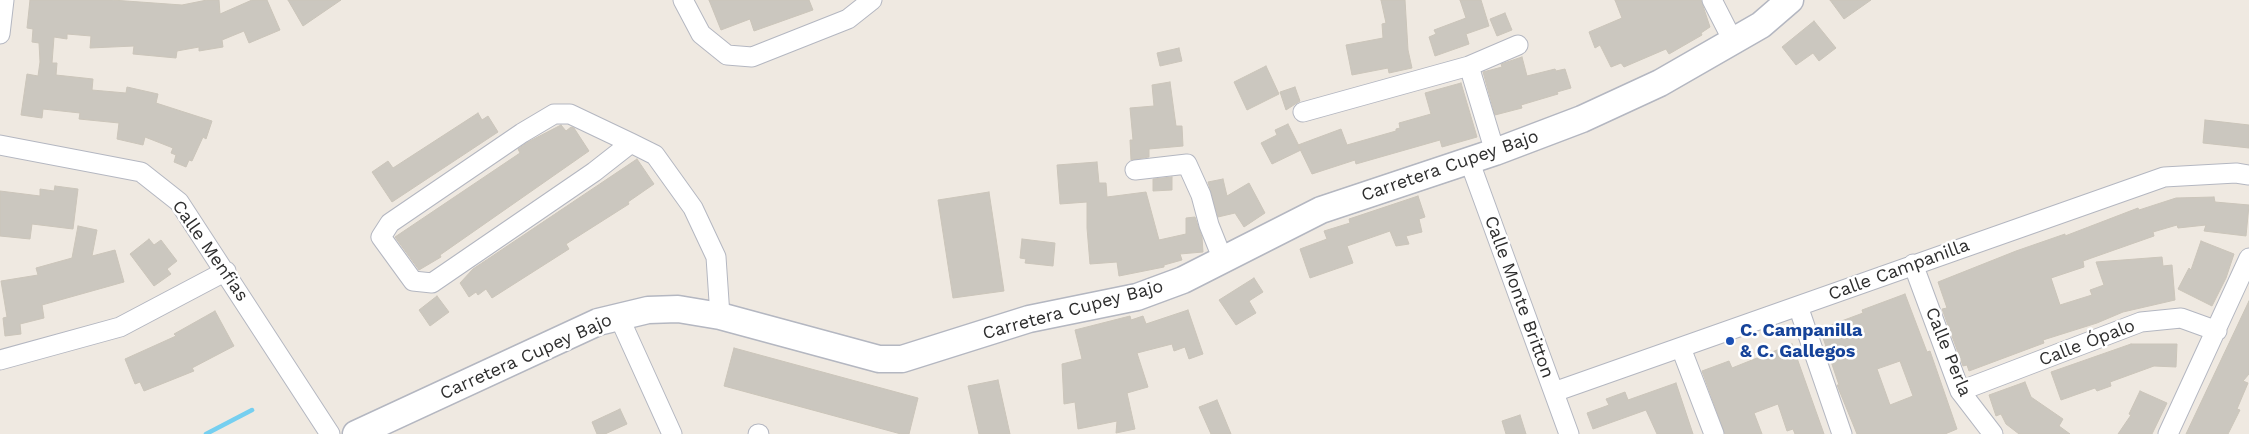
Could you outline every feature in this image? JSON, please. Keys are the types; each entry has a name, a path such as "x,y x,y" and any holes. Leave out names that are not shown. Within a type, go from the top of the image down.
{"street":[{"path":"0,34 4,0"},
{"path":"683,0 701,34 727,54 752,56 848,19 872,0"},
{"path":"1712,0 1733,41"},
{"name":"Carretera Cupey Bajo","path":"356,434 598,322 648,310 678,309 720,316 879,359 902,359 1029,319 1137,297 1183,280 1321,210 1495,152 1591,115 1660,83 1761,25 1790,0"},
{"path":"1303,112 1469,66 1518,45"},
{"path":"1469,66 1495,152"},
{"path":"631,143 594,172 432,283 413,281 381,237 390,223 522,133 554,114 570,114 631,143 655,155 693,208 716,257 720,316"},
{"name":"Calle Menfias","path":"0,144 141,172 179,202 226,271 330,434"},
{"name":"Calle Monte Britton","path":"1469,160 1569,434"},
{"path":"1135,170 1188,164 1201,195 1209,225 1222,260"},
{"name":"Calle Campanilla","path":"1554,392 2164,177 2236,173 2249,176"},
{"path":"2168,434 2249,258"},
{"name":"Calle Perla","path":"1913,264 1960,391 1993,434"},
{"path":"0,360 120,327 226,271"},
{"path":"1798,306 1842,434"},
{"path":"619,317 672,434"},
{"name":"Calle Ópalo","path":"1960,391 2142,322 2181,318 2217,331"},
{"path":"1681,348 1714,434"}],"building":[{"path":"30,0 112,0 182,5 207,0 219,0 220,14 252,0 267,0 280,30 249,43 244,31 222,40 223,47 199,51 199,47 177,51 176,58 133,54 134,46 90,48 91,36 67,34 67,39 54,37 52,63 57,63 56,75 93,79 92,90 126,93 127,87 158,94 156,103 212,121 206,139 203,137 192,161 189,160 186,167 174,162 176,155 171,153 173,148 145,137 143,145 117,139 119,123 79,119 80,113 43,109 42,118 21,115 27,74 38,76 40,62 39,43 32,42 33,29 27,28"},
{"path":"288,0 341,0 303,26"},
{"path":"709,0 809,0 813,10 754,31 750,19 721,30"},
{"path":"1381,0 1405,0 1408,50 1412,68 1389,73 1388,68 1352,75 1346,45 1383,38 1382,24 1386,23"},
{"path":"1460,0 1481,0 1489,26 1466,34 1469,44 1435,56 1429,37 1436,34 1434,30 1466,18"},
{"path":"1615,0 1701,0 1710,27 1701,33 1702,35 1669,54 1666,49 1624,67 1621,63 1611,67 1600,45 1595,48 1589,32 1622,18"},
{"path":"1830,0 1871,0 1844,19"},
{"path":"1505,13 1512,30 1497,36 1490,19"},
{"path":"1814,21 1836,48 1819,61 1813,53 1796,65 1782,47"},
{"path":"1179,48 1182,61 1160,66 1157,53"},
{"path":"1522,57 1527,76 1555,69 1556,71 1565,69 1571,88 1521,105 1522,108 1495,115 1483,72 1502,67 1501,64"},
{"path":"1266,66 1279,94 1247,110 1234,82"},
{"path":"1170,82 1176,126 1182,126 1183,146 1149,149 1149,157 1131,160 1130,140 1133,140 1130,108 1154,106 1152,85"},
{"path":"1461,83 1477,137 1442,147 1440,140 1356,164 1355,160 1312,174 1298,145 1341,129 1347,145 1396,131 1396,129 1400,128 1399,123 1431,114 1425,93"},
{"path":"1295,87 1300,101 1286,110 1280,92"},
{"path":"478,113 482,120 488,116 498,132 392,202 372,172 388,161 393,168"},
{"path":"2205,120 2249,125 2249,148 2203,143"},
{"path":"1288,124 1301,150 1272,164 1261,143 1277,135 1275,130"},
{"path":"561,125 566,131 571,127 574,128 589,151 440,255 441,257 419,270 395,237 520,153 518,149 528,142"},
{"path":"637,159 654,184 628,202 629,204 566,244 569,249 492,298 486,289 478,295 476,292 469,297 460,283 473,269"},
{"path":"1097,162 1099,183 1106,183 1107,197 1146,192 1159,240 1186,234 1186,218 1195,217 1202,237 1203,252 1180,254 1182,260 1164,265 1164,267 1119,276 1117,262 1090,264 1087,202 1060,204 1057,165"},
{"path":"1172,177 1172,190 1153,191 1153,179"},
{"path":"1223,179 1227,196 1249,183 1265,213 1244,227 1235,213 1218,217 1208,182"},
{"path":"55,186 78,189 73,229 32,224 30,239 0,236 0,191 40,196 40,189 54,191"},
{"path":"989,192 1004,291 953,298 938,200"},
{"path":"1418,196 1425,217 1419,219 1422,232 1406,236 1409,244 1396,246 1390,231 1347,246 1353,263 1310,278 1300,249 1327,239 1324,231 1350,223 1349,219"},
{"path":"2214,197 2215,202 2249,205 2246,236 2204,231 2206,225 2178,228 2177,225 2153,232 2154,236 2083,261 2084,267 2051,278 2060,305 2092,295 2090,290 2104,285 2096,262 2162,257 2163,266 2172,265 2175,300 2123,312 2097,323 2043,340 2044,343 1969,371 1967,365 1963,366 1942,309 1947,308 1938,282 2016,251 2065,234 2065,236 2138,208 2139,210 2176,198"},
{"path":"78,226 97,230 92,256 115,250 124,282 42,305 44,318 20,324 21,334 5,336 3,318 7,317 1,281 38,275 36,268 72,258"},
{"path":"149,239 154,245 161,240 177,261 167,269 171,274 154,286 130,254"},
{"path":"1022,239 1055,243 1053,266 1025,263 1026,259 1020,258"},
{"path":"2201,241 2234,254 2226,278 2212,306 2178,289 2189,268 2191,270"},
{"path":"1254,278 1263,292 1249,301 1256,313 1236,325 1219,300"},
{"path":"1905,294 1927,352 1930,351 1957,429 1945,434 1857,434 1837,385 1839,385 1820,329 1863,313 1862,310","holes":["1900,361 1913,396 1890,405 1877,369"]},
{"path":"437,296 449,312 430,326 419,310"},
{"path":"2249,301 2249,374 2243,381 2248,383 2237,409 2240,410 2228,434 2186,434"},
{"path":"1188,310 1203,354 1189,359 1185,347 1174,351 1172,344 1137,353 1148,387 1127,393 1135,429 1116,433 1117,421 1078,429 1075,402 1064,404 1062,364 1082,359 1075,330 1130,316 1131,320 1143,316 1146,324"},
{"path":"215,311 234,346 192,368 194,371 144,391 140,382 135,384 125,359 176,336 174,334"},
{"path":"1792,344 1824,434 1795,434 1793,429 1787,431 1778,404 1754,413 1762,434 1725,434 1702,371 1729,361 1732,368"},
{"path":"2131,344 2177,344 2176,367 2154,366 2110,382 2111,386 2097,391 2095,388 2061,400 2051,372"},
{"path":"734,348 918,398 909,434 901,434 724,386"},
{"path":"998,380 1010,434 979,434 968,386"},
{"path":"2025,382 2031,397 2063,419 2059,426 2070,434 2019,434 2006,424 2001,414 1996,416 1989,395"},
{"path":"1676,383 1693,434 1657,434 1646,410 1593,429 1587,413 1609,405 1606,399 1625,392 1628,400"},
{"path":"2140,391 2167,403 2152,434 2118,434 2131,415 2129,414"},
{"path":"1217,400 1231,434 1211,434 1199,407"},
{"path":"620,409 627,424 605,434 597,434 592,422"},
{"path":"1520,415 1526,434 1506,434 1502,421"}],"waterway":[{"path":"206,434 252,410"}],"place":[{"name":"C. Campanilla & C. Gallegos","path":"1730,341"}]}
